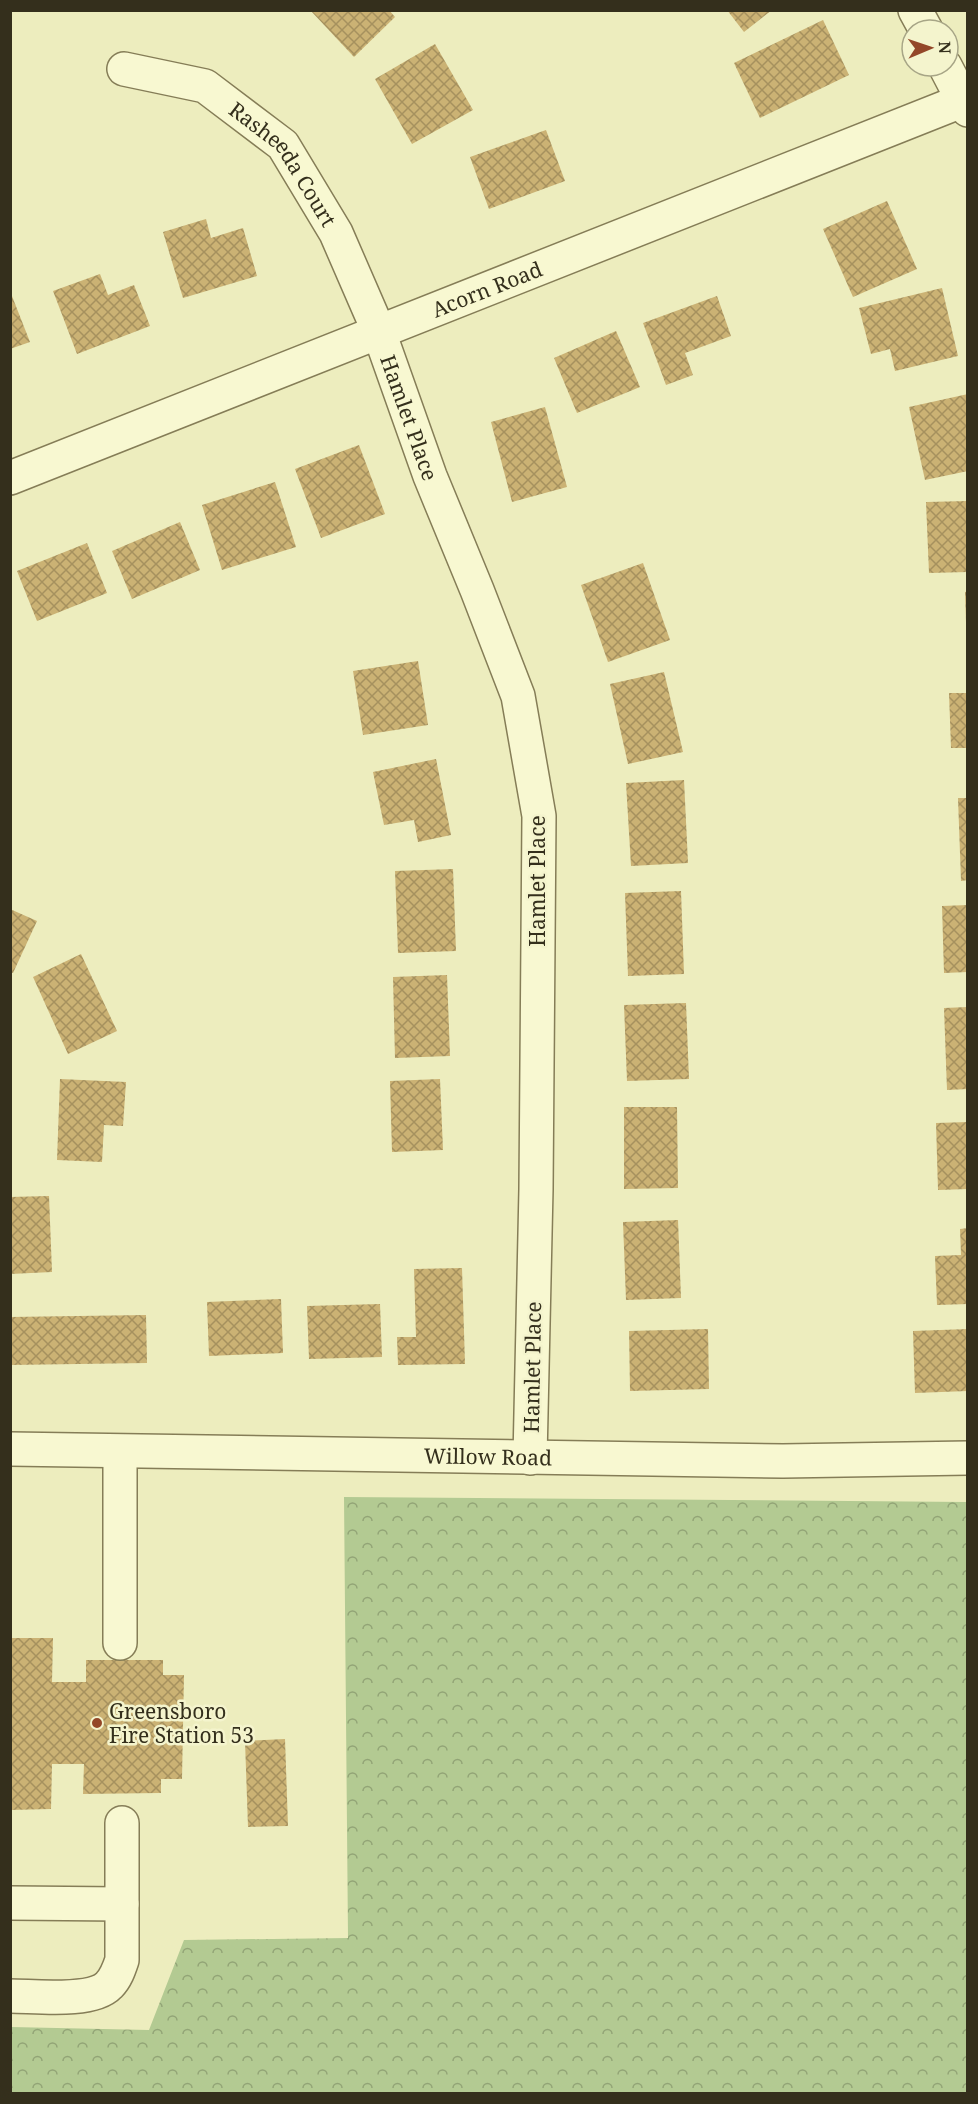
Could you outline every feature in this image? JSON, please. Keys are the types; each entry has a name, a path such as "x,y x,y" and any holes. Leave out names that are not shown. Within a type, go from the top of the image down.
{"street":[{"name":"Rasheeda Court","path":"124,69 205,86 283,145 336,232 379,332"},
{"path":"951,78 966,105"},
{"name":"Acorn Road","path":"10,478 379,332 966,105"},
{"name":"Hamlet Place","path":"379,332 430,476 518,696 539,816 536,1189 530,1458"},
{"name":"Willow Road","path":"10,1449 783,1461 968,1458"},
{"path":"120,1452 120,1643"},
{"path":"10,1996 87,1996 108,1987 117,1975 122,1960 122,1823"},
{"path":"10,1903 122,1904"}],"green space":[{"path":"344,1497 967,1502 967,2093 11,2093 11,2027 149,2030 184,1940 348,1938"}],"building":[{"path":"310,10 389,10 395,17 354,57"},
{"path":"727,10 772,10 744,32"},
{"path":"823,20 849,75 760,118 734,63"},
{"path":"435,44 473,110 412,144 375,79"},
{"path":"546,130 565,181 489,209 470,157"},
{"path":"887,201 917,269 853,297 823,229"},
{"path":"206,219 211,238 243,228 257,276 183,298 163,232"},
{"path":"100,274 108,295 134,285 150,326 77,354 53,291"},
{"path":"942,288 958,356 895,371 890,349 871,354 859,308"},
{"path":"10,291 30,342 10,349"},
{"path":"717,296 731,336 685,353 693,375 666,385 643,323"},
{"path":"616,331 640,387 577,413 554,358"},
{"path":"968,394 968,471 925,480 909,407"},
{"path":"545,407 567,487 512,502 491,422"},
{"path":"359,445 385,514 321,538 295,469"},
{"path":"275,482 296,547 222,570 202,505"},
{"path":"968,501 968,572 929,573 926,502"},
{"path":"180,522 200,570 132,599 112,551"},
{"path":"87,543 107,593 37,621 17,571"},
{"path":"643,563 670,640 608,662 581,585"},
{"path":"968,591 968,621 966,622 965,592"},
{"path":"418,661 428,725 363,735 353,671"},
{"path":"664,672 683,752 628,764 610,684"},
{"path":"949,693 968,693 968,748 951,748"},
{"path":"436,759 451,835 418,842 414,820 384,825 373,772"},
{"path":"684,780 688,863 631,866 626,783"},
{"path":"958,798 968,798 968,880 961,881"},
{"path":"453,869 456,951 398,953 395,871"},
{"path":"681,891 684,974 628,976 625,893"},
{"path":"968,905 968,972 944,973 942,906"},
{"path":"10,909 37,921 13,973 10,972"},
{"path":"81,954 117,1031 68,1054 33,977"},
{"path":"447,975 450,1056 395,1058 393,977"},
{"path":"686,1003 689,1079 627,1081 624,1005"},
{"path":"968,1007 968,1089 947,1090 944,1008"},
{"path":"60,1079 126,1082 123,1126 104,1125 102,1162 57,1160"},
{"path":"440,1079 443,1150 392,1152 390,1081"},
{"path":"624,1107 677,1107 678,1188 624,1189"},
{"path":"968,1122 968,1189 938,1190 936,1123"},
{"path":"49,1196 52,1272 10,1274 10,1197"},
{"path":"678,1220 681,1298 626,1300 623,1222"},
{"path":"968,1228 968,1304 937,1305 935,1256 961,1255 960,1229"},
{"path":"462,1268 465,1364 398,1365 397,1337 416,1337 414,1269"},
{"path":"281,1299 283,1353 209,1356 207,1302"},
{"path":"380,1304 382,1357 309,1359 307,1306"},
{"path":"146,1315 147,1363 10,1365 10,1317"},
{"path":"708,1329 709,1389 630,1391 629,1331"},
{"path":"968,1329 968,1391 915,1393 913,1331"},
{"name":"Greensboro Fire Station 53","path":"10,1638 53,1638 52,1682 86,1682 86,1660 163,1660 163,1675 184,1675 182,1779 161,1779 161,1793 83,1794 84,1764 52,1764 51,1809 10,1810"},
{"path":"285,1739 288,1826 248,1827 245,1741"}],"place":[{"name":"Greensboro Fire Station 53","path":"97,1723"}]}
